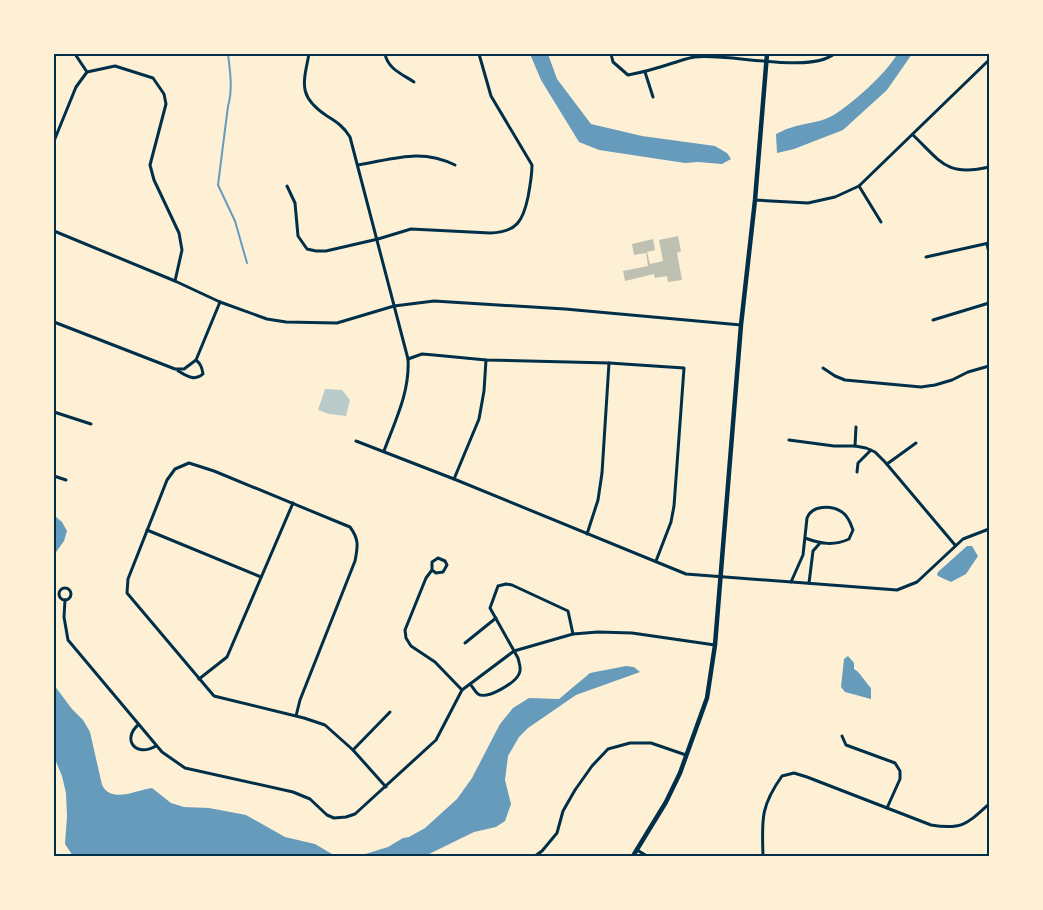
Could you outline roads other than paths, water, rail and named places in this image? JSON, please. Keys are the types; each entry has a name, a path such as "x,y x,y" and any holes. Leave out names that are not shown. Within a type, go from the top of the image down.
{"main road":[{"path":"633,856 671,793 687,755 707,698 716,645 741,325 755,200 768,54"}],"street":[{"path":"75,54 87,72"},
{"path":"309,54 305,77 306,95 315,108 346,130 358,165 408,359 409,374 405,395 384,451"},
{"path":"385,54 392,68 414,82"},
{"path":"287,186 294,202 298,236 307,249 316,251 326,251 378,239 411,229 503,233 512,229 524,214 532,165 491,96 479,54"},
{"path":"611,54 613,62 628,75 645,72 694,57 722,56 767,62 814,62 834,54"},
{"path":"755,200 808,203 835,197 859,186 913,136 989,60"},
{"path":"54,140 76,87 87,72 115,66 153,78 164,94 166,104 150,165 154,180 179,233 182,250 175,281"},
{"path":"645,72 653,97"},
{"path":"913,136 944,166 958,171 989,167"},
{"path":"358,165 409,155 442,158 455,165"},
{"path":"859,186 881,222"},
{"path":"54,231 175,281 220,302 267,319 286,322 336,323 394,306 434,301 741,325"},
{"path":"926,257 988,244 989,253"},
{"path":"175,369 184,369 196,360 220,302"},
{"path":"933,320 989,303"},
{"path":"54,322 175,369 191,378 200,377 203,374 201,364 196,360"},
{"path":"408,359 422,354 486,360 609,363 684,368 674,506 671,522 656,561"},
{"path":"454,479 479,419 484,391 486,360"},
{"path":"588,534 598,500 602,473 609,363"},
{"path":"823,368 845,380 921,387 952,380 968,372 989,366"},
{"path":"54,412 91,424"},
{"path":"855,446 856,427"},
{"path":"789,440 834,446 855,446 871,450 887,464 955,545"},
{"path":"356,441 686,574 896,590 917,582 963,539 989,529"},
{"path":"887,464 916,443"},
{"path":"857,472 858,463 871,450"},
{"path":"296,716 300,700 355,561 358,547 356,536 350,527 214,470 188,464 175,469 167,480 147,530 128,580 127,593 214,696 325,725 353,750 386,786"},
{"path":"54,476 66,480"},
{"path":"199,679 227,657 292,503"},
{"path":"791,582 802,555 807,518 813,509 828,508 842,512 850,522 853,530 849,538 834,544 820,543 805,538"},
{"path":"147,530 261,577"},
{"path":"809,583 813,550 820,543"},
{"path":"432,570 436,573 443,572 447,565 445,561 438,558 434,559 431,566 432,570 426,578 406,630 406,638 411,646 435,662 462,690"},
{"path":"470,684 478,694 485,696 493,694 514,681 520,674 520,665 514,651 490,608 498,586 512,585 568,611 573,634"},
{"path":"65,600 64,617 68,640 138,726 162,752 185,768 293,792 310,799 327,815 334,818 355,814 436,740 462,690 514,651 573,634 632,633 716,645"},
{"path":"465,644 496,618"},
{"path":"353,750 390,712"},
{"path":"138,726 133,733 132,739 137,750 145,751 156,746"},
{"path":"842,736 846,745 895,763 900,771 900,779 887,808"},
{"path":"535,856 542,851 557,833 563,811 575,790 592,766 608,749 630,742 651,743 687,755"},
{"path":"764,856 762,814 768,799 782,776 794,773 931,825 950,828 969,822 989,804"},
{"path":"637,850 647,856"}],"water":[{"path":"530,54 548,54 557,79 591,124 642,136 715,146 727,153 731,159 722,164 685,163 599,150 579,142 541,80"},
{"path":"897,54 912,54 887,90 843,130 794,149 777,153 776,134 788,128 817,122 840,111 877,79"},
{"path":"54,517 62,522 67,531 64,541 54,555"},
{"path":"967,546 972,546 978,556 966,574 951,582 937,575 938,572"},
{"path":"848,656 854,663 854,669 871,688 871,699 845,692 841,687 844,659"},
{"path":"626,666 634,667 640,672 576,695 528,728 519,737 508,756 505,780 511,804 505,821 496,827 474,832 425,856 337,856 362,855 388,847 425,828 457,799 472,778 500,724 513,708 529,698 559,699 590,673"},
{"path":"54,685 83,720 90,732 102,785 106,791 118,795 152,788 171,803 184,807 209,808 246,815 285,837 315,844 337,856 73,856 65,844 66,793 62,776 54,757"}],"waterway":[{"path":"228,54 231,80 218,185 235,221 247,263"}]}
